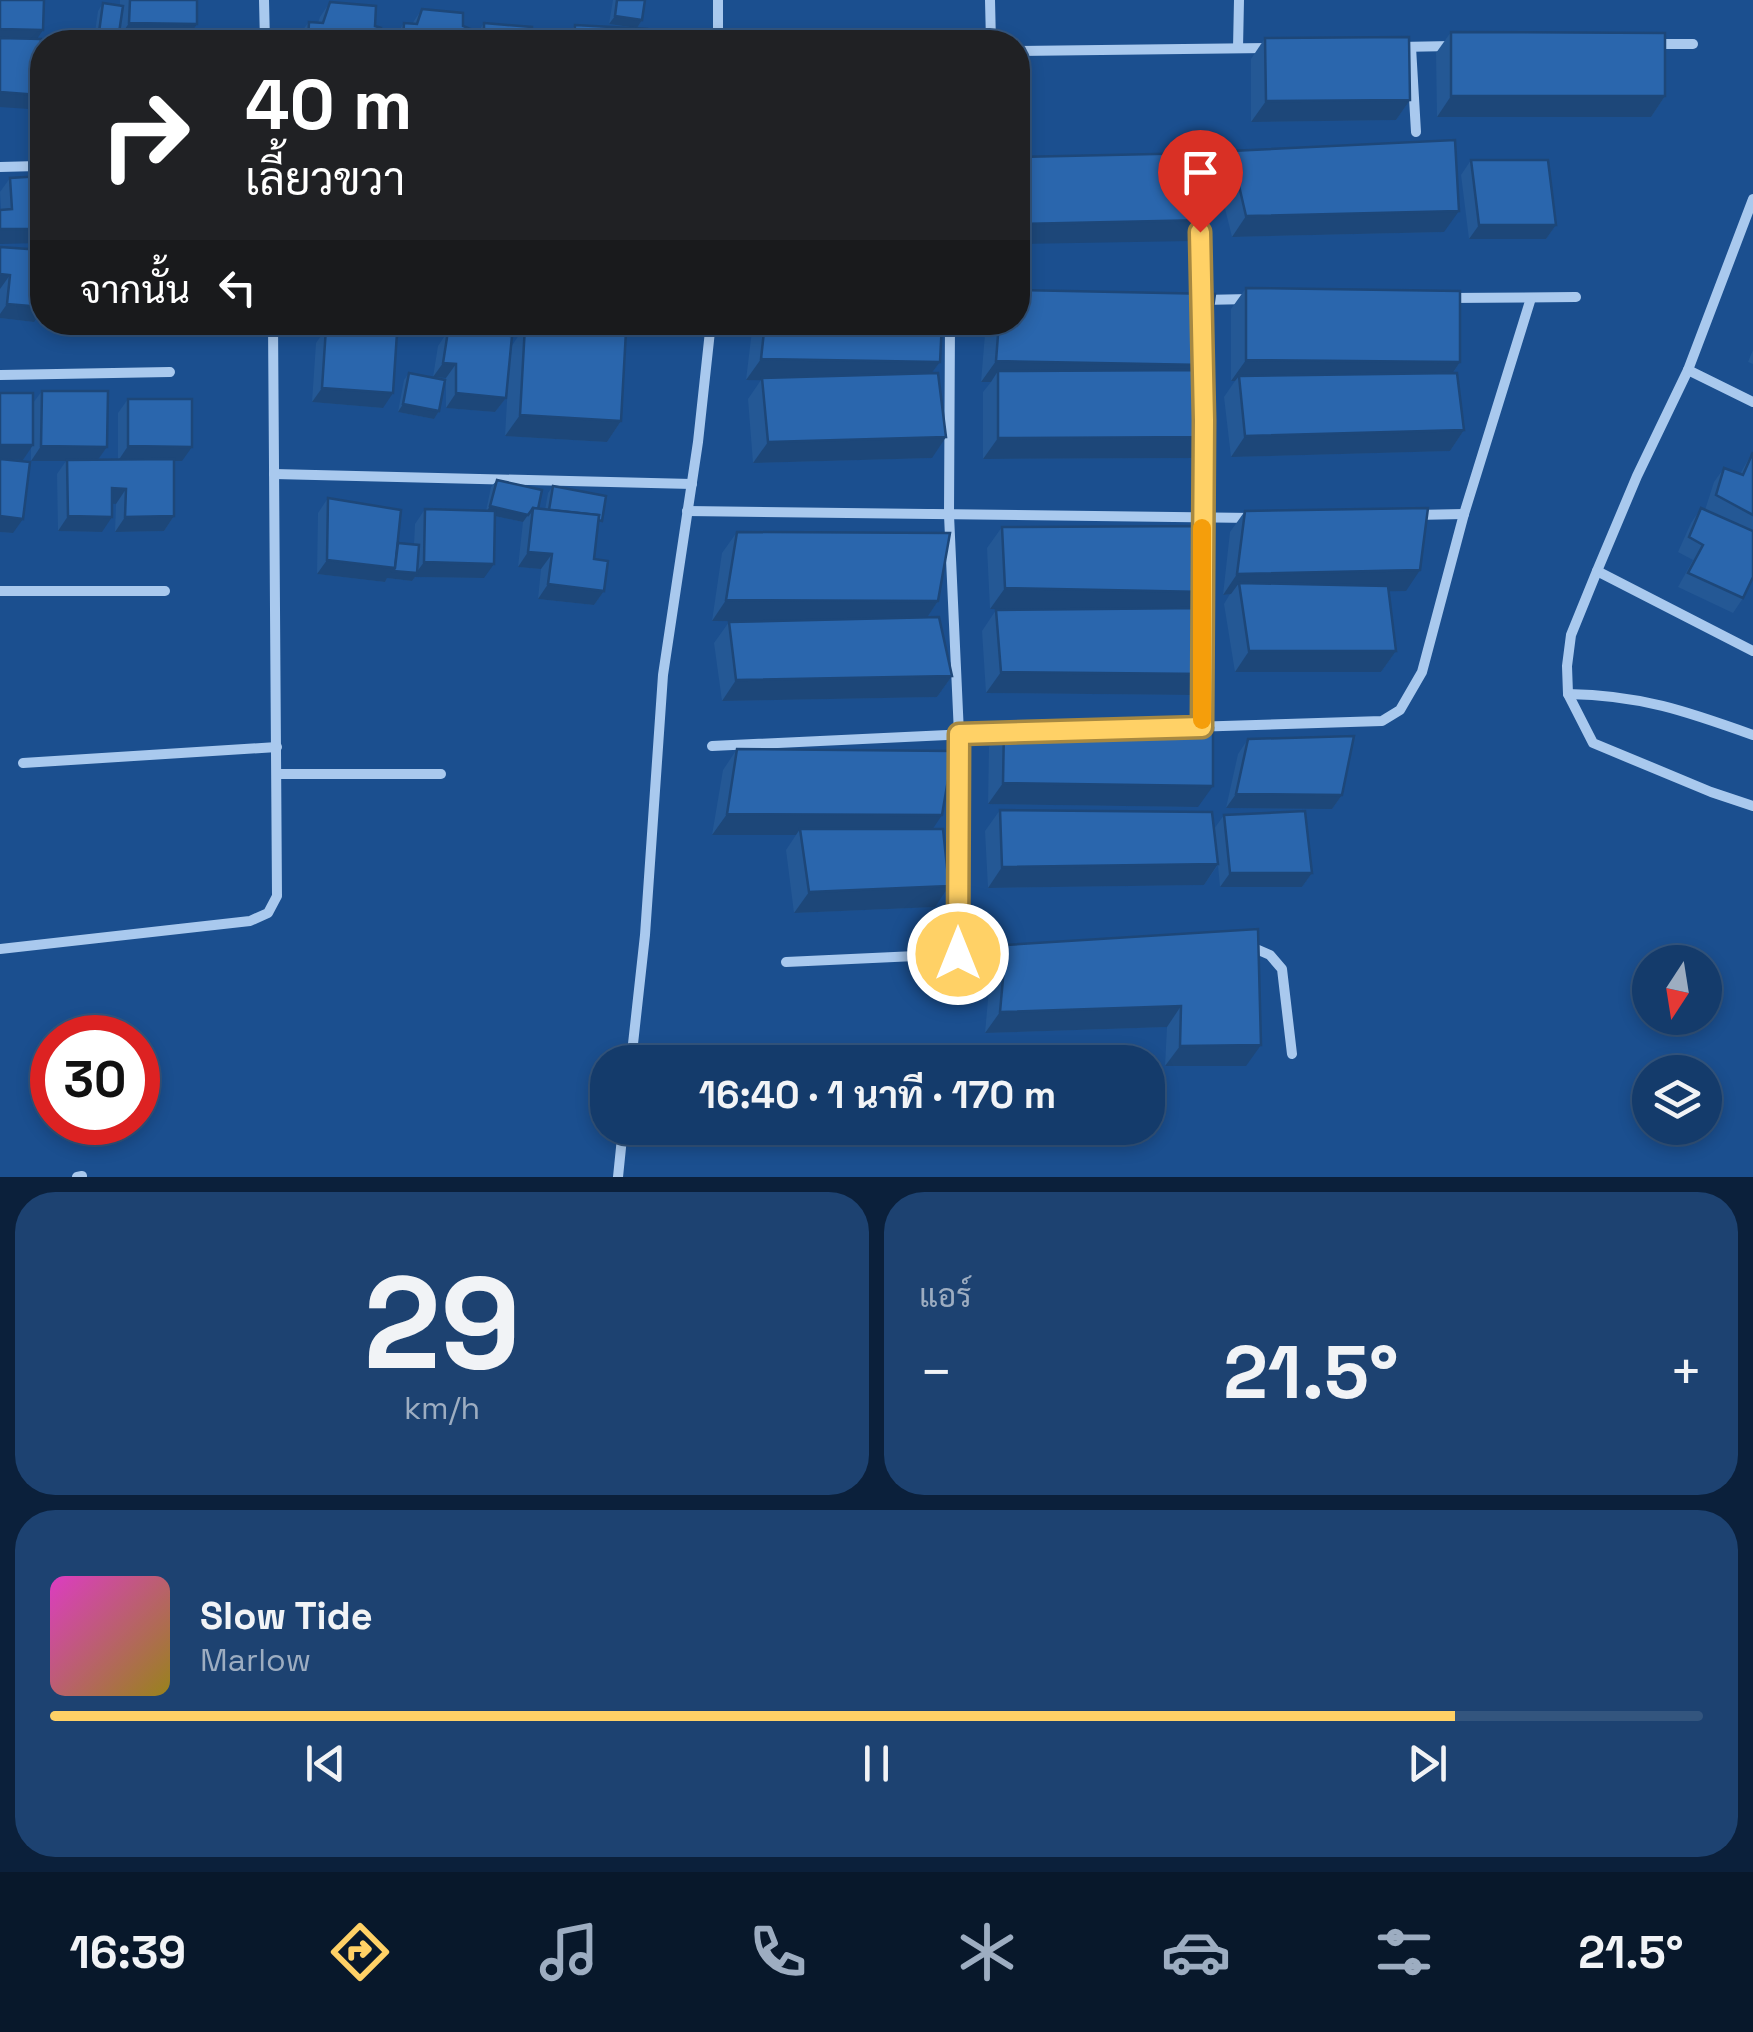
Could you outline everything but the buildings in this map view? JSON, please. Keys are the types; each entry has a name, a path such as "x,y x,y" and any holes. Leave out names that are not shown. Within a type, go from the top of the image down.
{"street":[{"path":"264,0 264,30"},
{"path":"718,0 718,30"},
{"path":"990,0 991,30"},
{"path":"1238,48 1239,0"},
{"path":"1637,44 1694,44"},
{"path":"1411,46 1416,132"},
{"path":"1392,47 1467,46"},
{"path":"1030,51 1277,48"},
{"path":"0,166 30,166"},
{"path":"1200,199 1201,317"},
{"path":"1753,199 1688,370 1597,571 1572,635 1567,666 1568,694 1593,743 1753,806"},
{"path":"1434,298 1576,298"},
{"path":"1146,728 1382,721 1400,710 1422,672 1464,514 1532,298"},
{"path":"1182,300 1259,300"},
{"path":"0,948 250,921 268,913 277,896 273,335"},
{"path":"633,1045 646,936 663,675 709,335"},
{"path":"950,335 949,515 959,734 958,954"},
{"path":"1688,370 1753,402"},
{"path":"0,375 170,372"},
{"path":"1202,536 1204,420"},
{"path":"274,474 692,484"},
{"path":"687,511 1258,518"},
{"path":"1408,515 1464,514"},
{"path":"1203,570 1204,640"},
{"path":"1597,571 1753,652"},
{"path":"0,591 165,590"},
{"path":"1202,727 1204,657"},
{"path":"1568,694 1614,694 1641,699 1681,709 1753,736"},
{"path":"712,746 1015,732"},
{"path":"23,763 277,747"},
{"path":"277,774 440,774"},
{"path":"1226,945 1244,944 1270,955 1282,969 1292,1054"},
{"path":"786,962 1016,952"},
{"path":"618,1177 622,1145"}],"slow traffic":[{"path":"1202,528 1202,720"}],"route":[{"path":"958,954 959,734 1202,727 1204,420 1200,232"}]}
